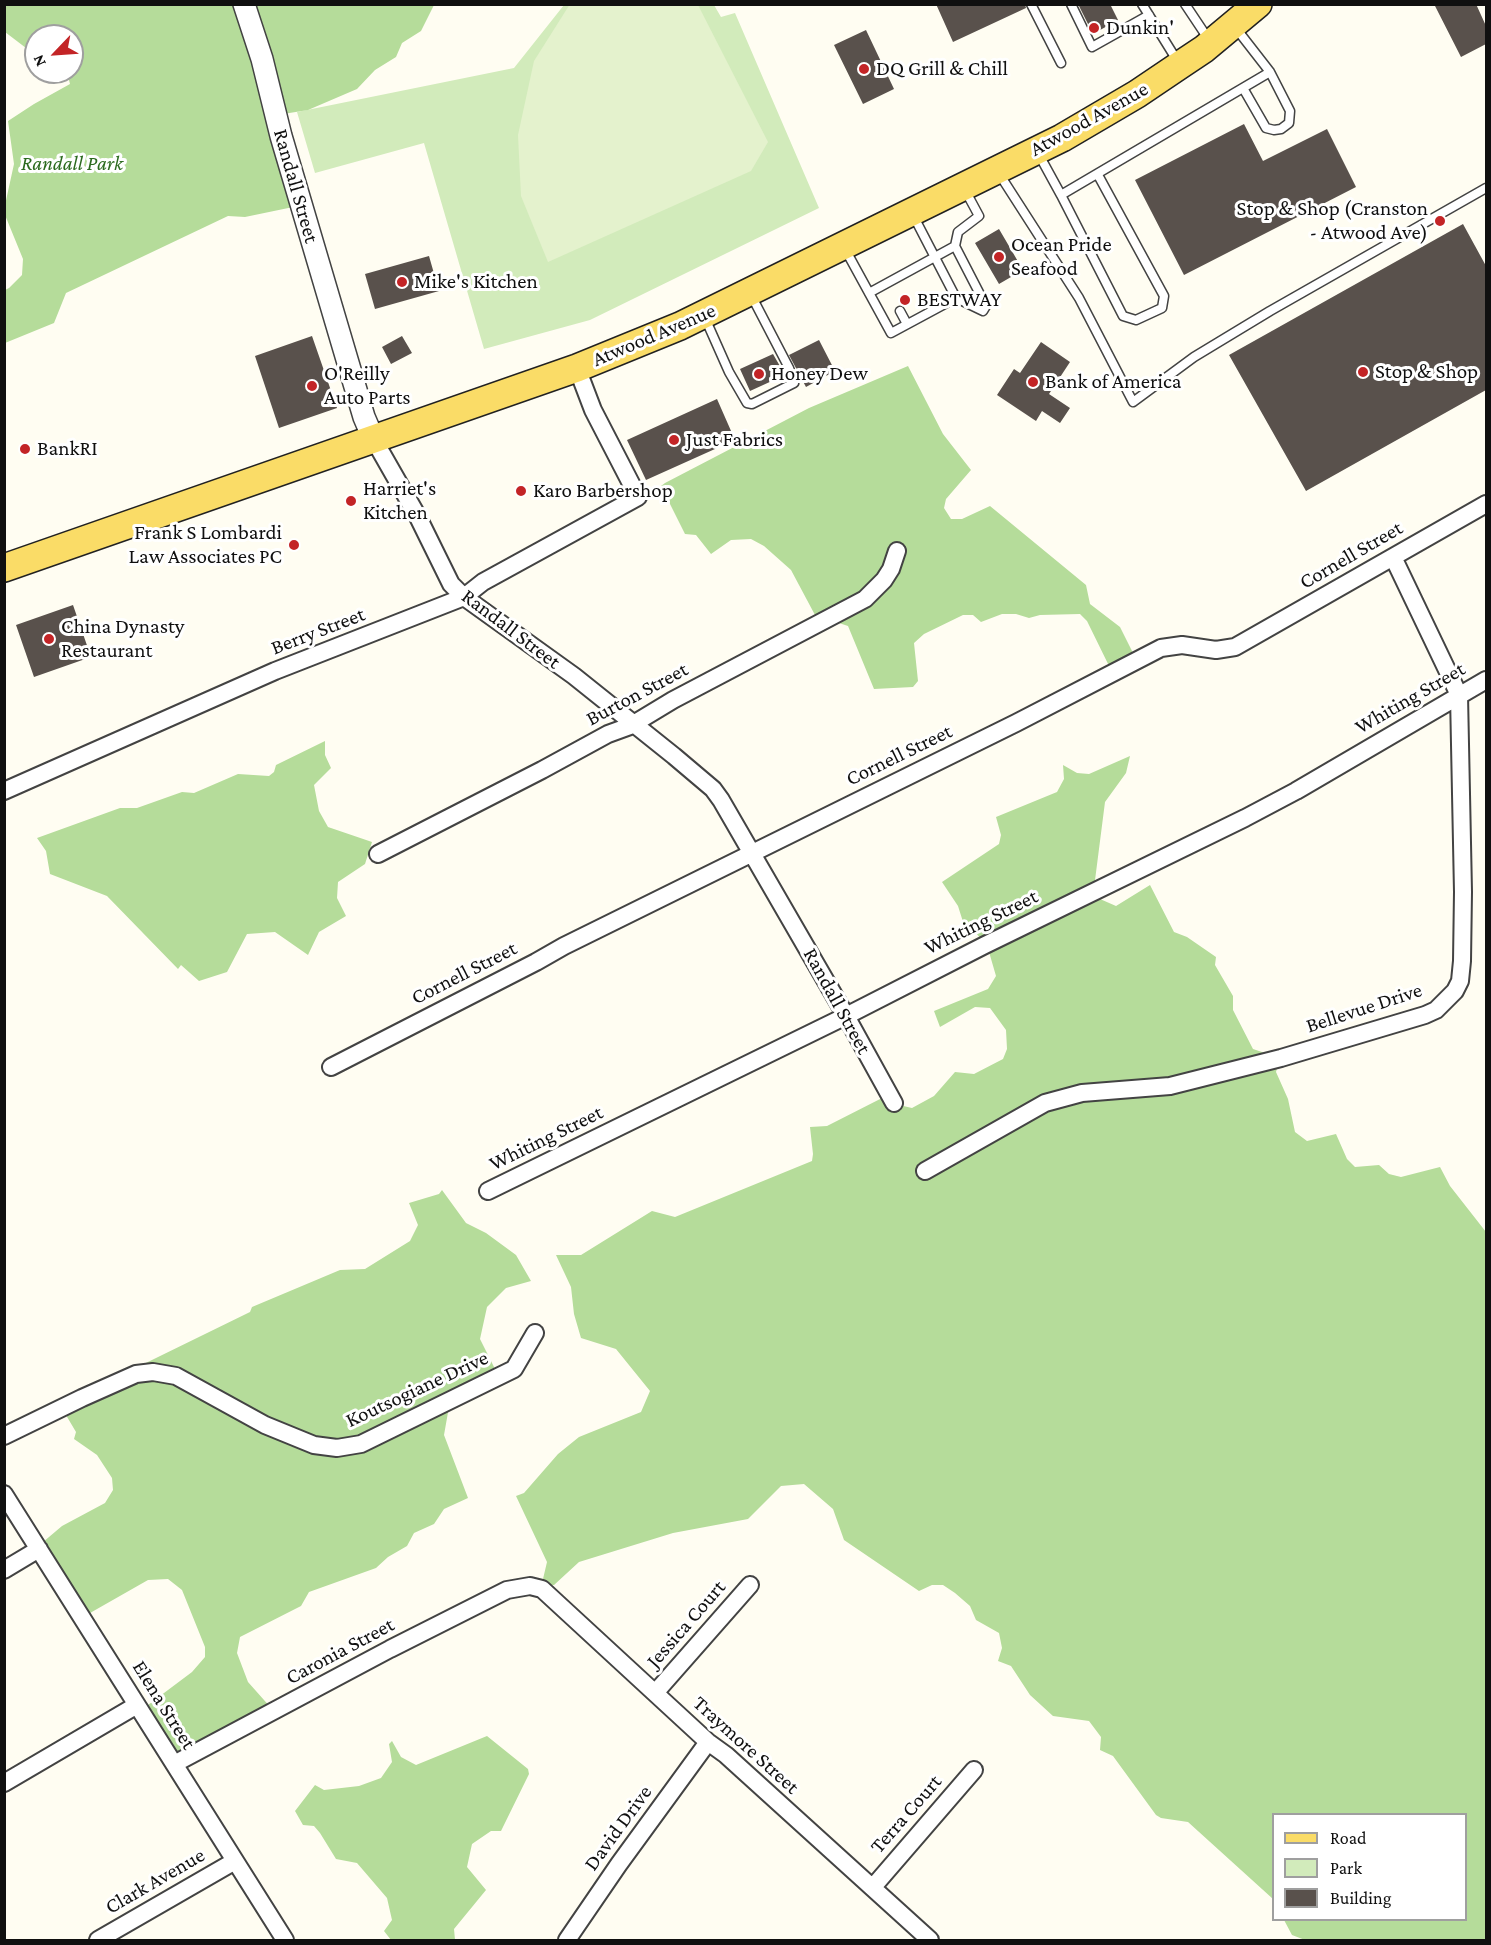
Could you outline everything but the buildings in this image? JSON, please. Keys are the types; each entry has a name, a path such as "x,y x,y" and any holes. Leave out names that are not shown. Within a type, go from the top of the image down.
{"main road":[{"name":"Atwood Avenue","path":"4,568 577,368 680,327 1062,138 1137,94 1180,65 1258,4"}],"street":[{"name":"Randall Street","path":"244,4 262,59 281,136 364,417 451,584 464,597 574,676 713,789 753,852 894,1103"},
{"name":"Berry Street","path":"4,791 275,671 464,597 483,582 638,497 593,410 577,368"},
{"name":"Cornell Street","path":"331,1066 564,946 1016,723 1161,648 1182,645 1216,650 1235,647 1486,504"},
{"name":"Burton Street","path":"378,854 608,734 634,723 673,700 865,599 884,580 891,569 897,551"},
{"name":"Bellevue Drive","path":"925,1171 1045,1103 1082,1093 1170,1086 1291,1055 1425,1015 1440,1006 1455,991 1460,981 1462,961 1463,892 1459,695 1393,557"},
{"name":"Whiting Street","path":"488,1191 1245,818 1296,791 1486,680"},
{"name":"Koutsogiane Drive","path":"4,1436 136,1374 153,1372 176,1376 265,1425 314,1445 337,1448 361,1444 513,1369 535,1334"},
{"name":"Elena Street","path":"4,1494 285,1941"},
{"path":"4,1569 39,1549"},
{"name":"Jessica Court","path":"655,1693 750,1585"},
{"name":"Traymore Street","path":"530,1586 542,1589 930,1941"},
{"name":"Caronia Street","path":"174,1764 390,1649 507,1590 530,1586"},
{"path":"4,1783 137,1705"},
{"name":"David Drive","path":"567,1941 619,1864 708,1742"},
{"name":"Terra Court","path":"873,1887 974,1770"},
{"name":"Clark Avenue","path":"98,1941 235,1861"}],"lane":[{"path":"1031,4 1061,63"},
{"path":"1071,4 1092,47 1149,15"},
{"path":"1142,4 1180,65"},
{"path":"1185,4 1210,43"},
{"path":"1233,24 1270,72 1290,111 1289,123 1281,129 1266,128 1243,88"},
{"path":"1061,195 1270,72"},
{"path":"1036,150 1123,316 1136,320 1162,308 1164,296 1098,175"},
{"path":"996,169 1079,298 1133,402 1194,357 1486,188"},
{"path":"912,212 956,298 983,311 986,306 955,246 958,232 979,216 963,186"},
{"path":"843,246 891,333 956,298"},
{"path":"869,293 888,287 915,273 935,257 955,246"},
{"path":"704,315 740,393 747,404 752,404 794,382 750,292"},
{"path":"928,298 934,309"},
{"path":"900,311 907,324"}],"green space":[{"path":"570,4 698,5 768,142 751,171 548,262 521,196 518,135 534,61"},
{"name":"Randall Park","path":"5,5 434,5 421,31 402,43 396,57 375,70 357,89 308,110 277,115 298,206 245,217 228,216 66,293 54,323 5,343 5,290 22,275 23,259 5,215 14,164 8,121 70,84 84,84 84,24 24,24 24,46 5,32"},
{"path":"564,5 714,5 721,17 735,13 819,208 590,320 484,349 424,143 315,173 297,112 514,68"},
{"path":"908,366 943,434 971,470 946,499 944,508 951,519 962,519 990,506 1086,585 1090,604 1120,627 1136,659 1112,672 1087,621 1080,614 1040,615 1029,618 1016,614 1002,614 981,622 973,615 963,615 924,634 914,643 918,681 913,687 874,689 848,626 815,615 791,570 764,546 751,539 731,540 711,554 696,535 685,534 661,486 809,408"},
{"path":"325,741 325,755 331,768 314,785 319,811 328,827 372,842 365,864 338,882 337,898 346,916 319,932 308,955 275,932 247,934 227,972 199,981 181,965 178,969 107,896 50,874 46,851 37,838 120,808 137,808 182,792 194,793 238,774 269,776 274,772 276,765"},
{"path":"1130,756 1126,773 1105,802 1094,888 1100,899 1116,906 1150,885 1174,932 1187,937 1216,957 1215,965 1233,996 1233,1010 1253,1049 1280,1058 1276,1072 1288,1099 1295,1132 1307,1141 1336,1134 1347,1159 1355,1167 1379,1165 1389,1174 1401,1177 1440,1167 1450,1186 1486,1232 1486,1940 1305,1940 1292,1935 1285,1921 1467,1921 1467,1813 1272,1813 1272,1898 1188,1822 1161,1818 1156,1815 1113,1756 1100,1750 1101,1737 1089,1721 1053,1716 1030,1695 1011,1666 998,1661 1002,1648 999,1633 976,1620 970,1606 943,1585 932,1585 919,1591 844,1540 833,1509 804,1484 781,1486 748,1519 673,1533 579,1562 554,1585 548,1585 543,1579 547,1562 516,1496 524,1493 558,1454 579,1437 641,1412 650,1391 616,1349 581,1338 574,1314 571,1287 556,1255 581,1255 652,1211 675,1217 812,1161 810,1127 827,1126 886,1096 899,1105 912,1108 934,1096 955,1072 974,1074 1003,1059 1007,1049 1006,1030 990,1008 975,1007 940,1027 934,1011 988,989 996,976 987,945 970,927 964,925 958,906 942,882 999,844 1001,835 996,817 1057,792 1064,779 1063,765 1077,773 1089,774"},
{"path":"442,1190 466,1223 486,1233 516,1255 531,1281 506,1288 487,1307 480,1339 499,1377 450,1401 444,1435 468,1498 444,1509 434,1524 414,1533 407,1546 388,1557 376,1568 309,1592 301,1606 240,1637 237,1653 248,1682 272,1709 177,1762 140,1711 192,1672 205,1657 205,1647 182,1590 168,1579 148,1580 83,1617 36,1548 62,1526 105,1503 113,1490 112,1478 97,1455 74,1439 76,1432 60,1405 250,1312 252,1307 340,1270 365,1269 410,1241 418,1225 409,1203 439,1194"},
{"path":"487,1736 528,1769 529,1774 501,1831 491,1831 472,1844 467,1867 486,1890 454,1929 455,1940 391,1940 384,1931 392,1920 387,1898 357,1863 336,1859 320,1833 314,1826 303,1825 295,1811 315,1785 324,1790 359,1786 381,1778 392,1762 389,1744 392,1741 401,1757 416,1765"}],"place":[{"name":"Dunkin'","path":"1094,28"},
{"name":"DQ Grill & Chill","path":"864,69"},
{"name":"Stop & Shop (Cranston - Atwood Ave)","path":"1440,221"},
{"name":"Ocean Pride Seafood","path":"999,257"},
{"name":"Mike's Kitchen","path":"402,282"},
{"name":"BESTWAY","path":"905,300"},
{"name":"Stop & Shop","path":"1363,372"},
{"name":"Honey Dew","path":"759,374"},
{"name":"Bank of America","path":"1033,382"},
{"name":"O'Reilly Auto Parts","path":"312,386"},
{"name":"Just Fabrics","path":"674,440"},
{"name":"BankRI","path":"25,449"},
{"name":"Karo Barbershop","path":"521,491"},
{"name":"Harriet's Kitchen","path":"351,501"},
{"name":"Frank S Lombardi Law Associates PC","path":"294,545"},
{"name":"China Dynasty Restaurant","path":"49,639"}]}
